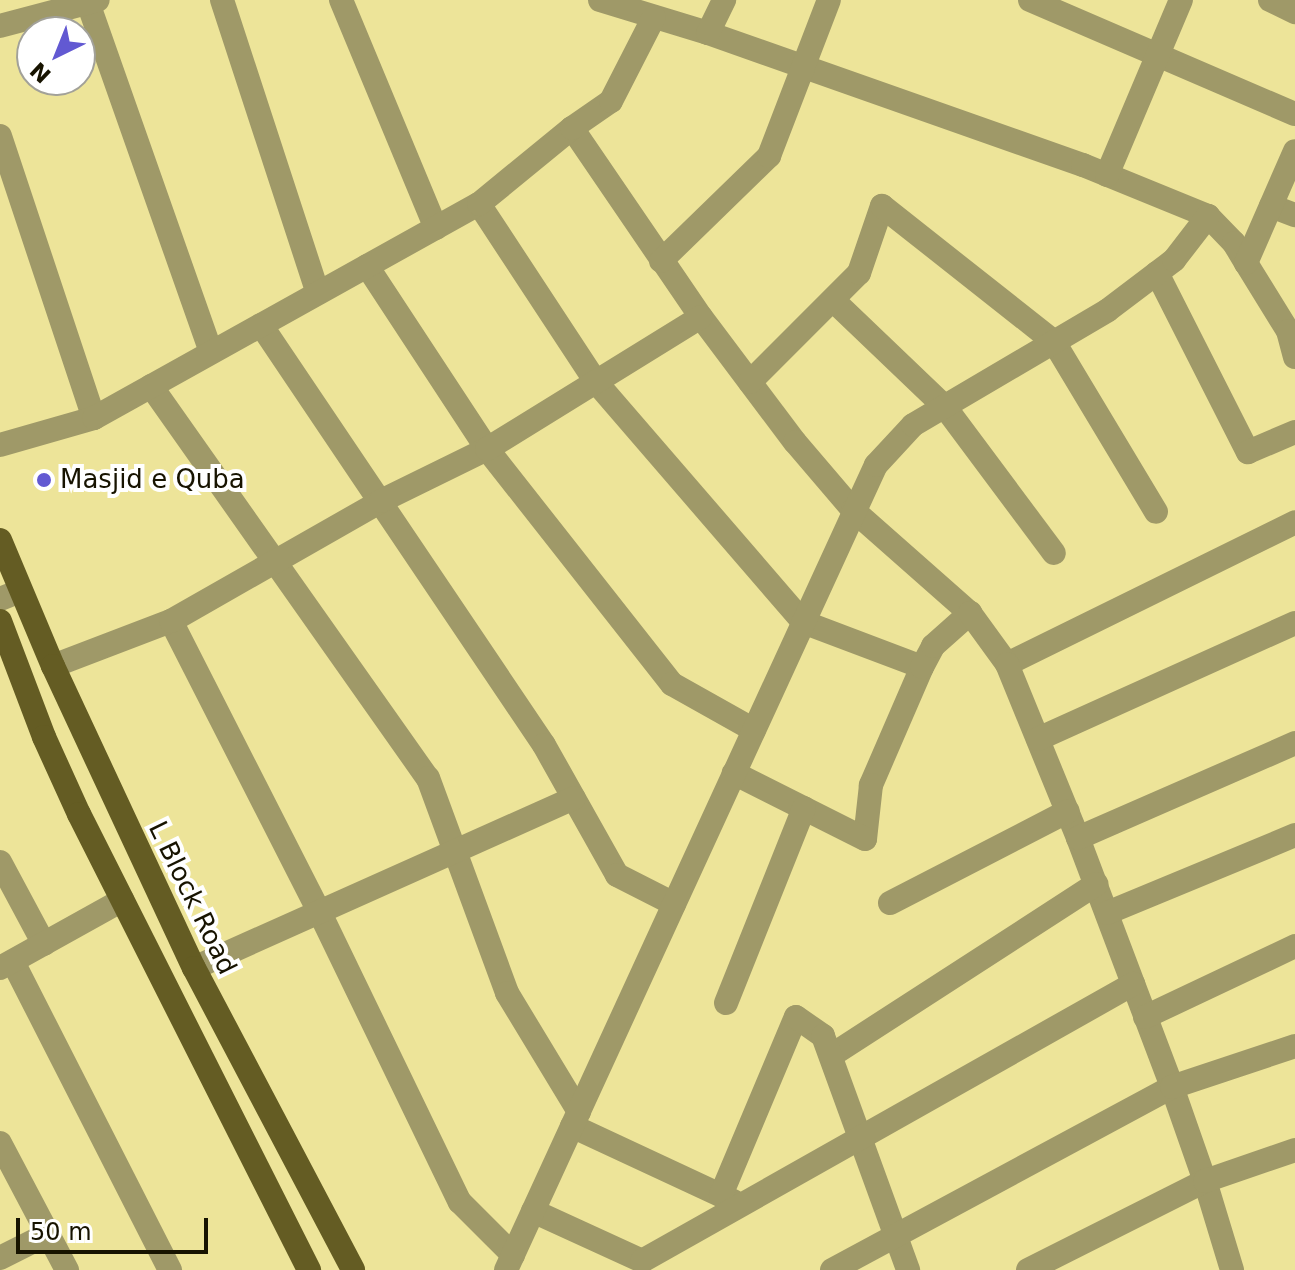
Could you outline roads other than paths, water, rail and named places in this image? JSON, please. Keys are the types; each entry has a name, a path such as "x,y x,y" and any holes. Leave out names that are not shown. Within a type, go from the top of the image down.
{"main road":[{"name":"L Block Road","path":"0,540 10,595 53,666 194,968 353,1270"},
{"path":"0,621 44,737 122,900 309,1270"}],"street":[{"path":"222,0 318,293"},
{"path":"341,0 436,228"},
{"path":"600,0 806,67 1107,175 1208,216 1234,243 1291,332 1295,357"},
{"path":"708,33 724,0"},
{"path":"661,261 769,156 806,67 829,0"},
{"path":"1030,0 1295,114"},
{"path":"1107,175 1181,0"},
{"path":"1270,0 1295,12"},
{"path":"0,26 91,1 211,352"},
{"path":"0,445 94,418 479,204 572,128 611,101 654,17"},
{"path":"572,128 701,317 853,510 970,613 1007,664 1068,811 1172,1087 1205,1181 1223,1267"},
{"path":"0,136 94,418"},
{"path":"1246,263 1295,151"},
{"path":"479,204 596,382 803,622 922,667"},
{"path":"750,382 859,273 882,206 1054,342 1156,512"},
{"path":"1271,206 1295,215"},
{"path":"171,621 320,913 460,1202 510,1262 876,465 913,425 1108,310 1174,260 1208,216"},
{"path":"367,266 487,449 672,684 754,730"},
{"path":"1157,273 1248,452 1295,432"},
{"path":"834,301 945,407 1054,553"},
{"path":"53,666 171,621 381,501 487,449 701,317"},
{"path":"261,325 544,745 617,875 674,904"},
{"path":"151,386 428,778 507,993 576,1119 731,1200"},
{"path":"1007,664 1295,522"},
{"path":"734,773 865,839 871,785 922,667 933,646 970,613"},
{"path":"1038,739 1295,623"},
{"path":"1078,838 1295,743"},
{"path":"194,968 574,798"},
{"path":"726,1003 804,808"},
{"path":"890,903 1068,811"},
{"path":"1107,913 1295,835"},
{"path":"0,862 44,944"},
{"path":"832,1055 1096,884"},
{"path":"122,900 6,965 170,1270"},
{"path":"1145,1017 1295,946"},
{"path":"533,1211 642,1261 731,1200 860,1138 1133,984"},
{"path":"731,1200 796,1017 823,1036 832,1055 908,1270"},
{"path":"832,1270 1172,1087 1295,1046"},
{"path":"0,1143 67,1270"},
{"path":"1028,1270 1205,1181 1295,1150"},
{"path":"0,1258 48,1234"}],"place":[{"name":"Masjid e Quba","path":"44,480"}]}
